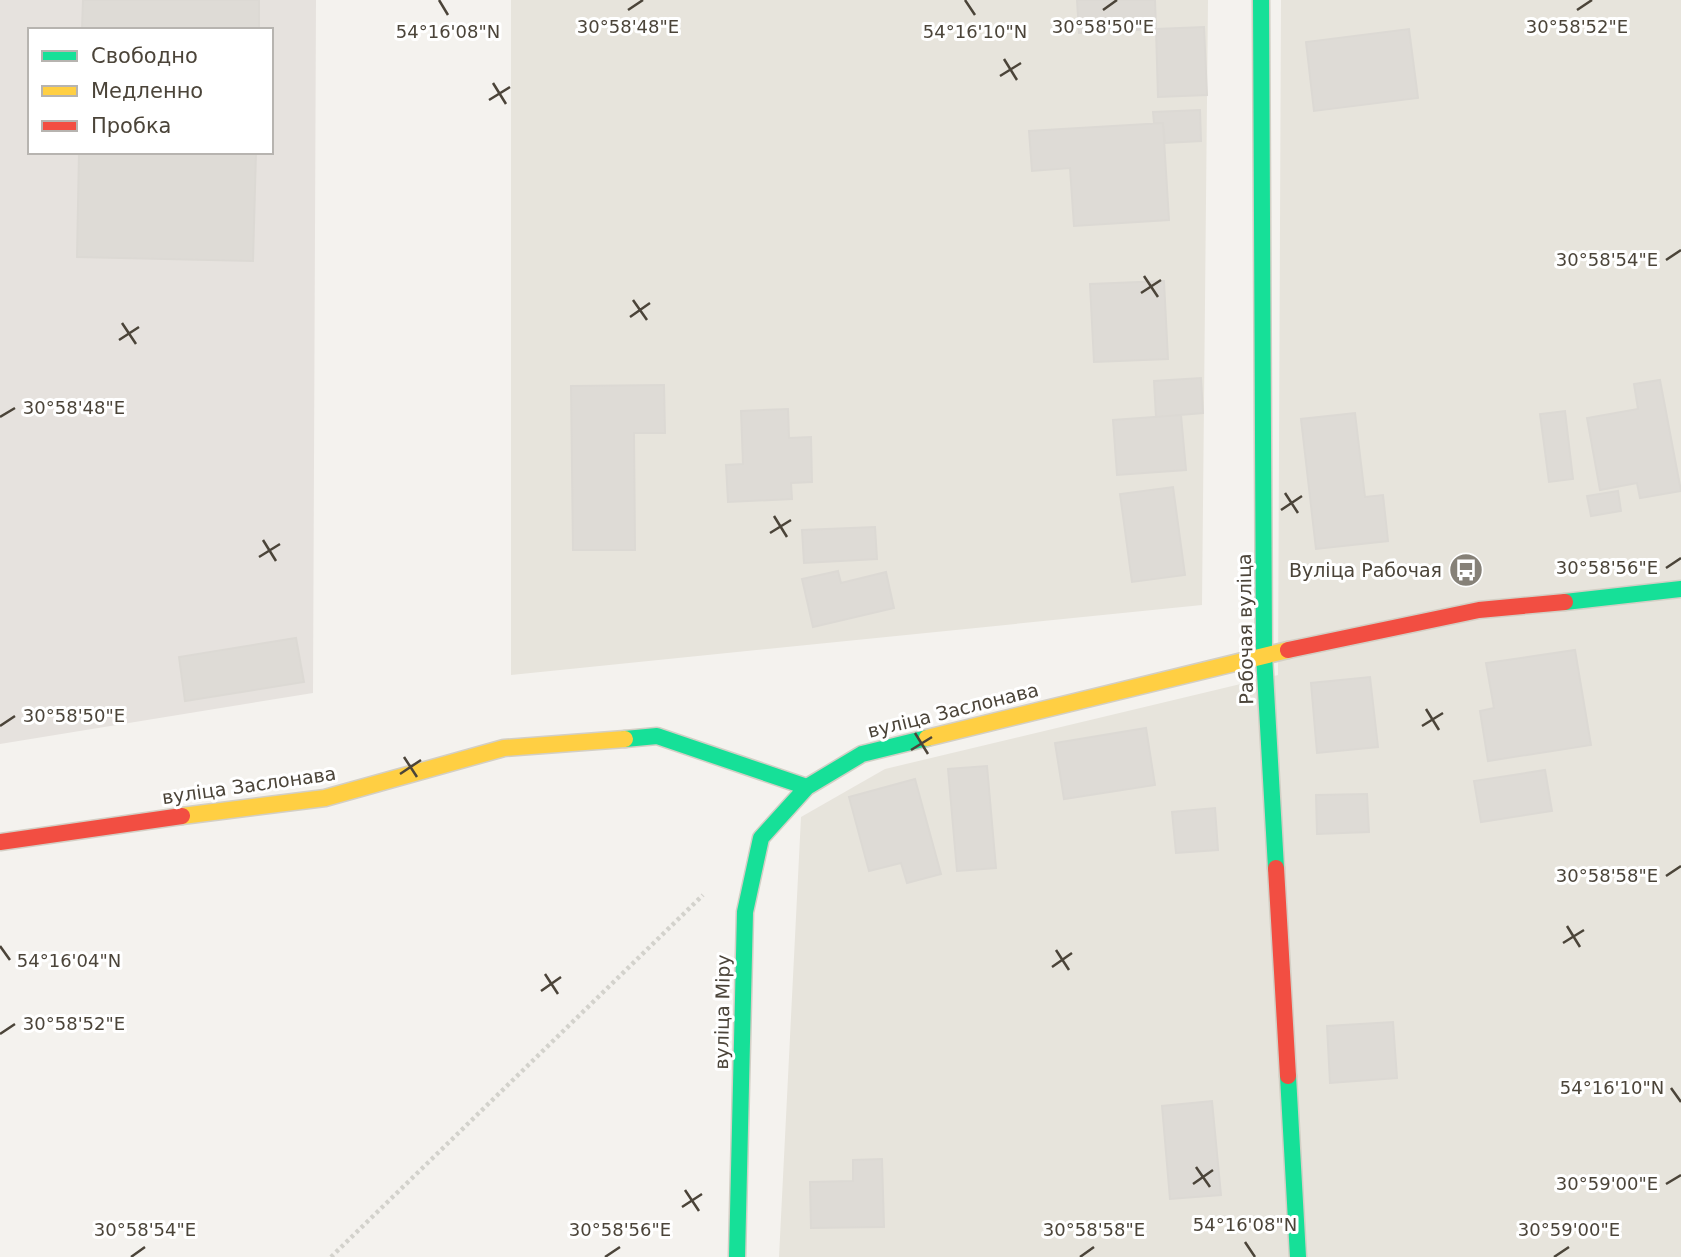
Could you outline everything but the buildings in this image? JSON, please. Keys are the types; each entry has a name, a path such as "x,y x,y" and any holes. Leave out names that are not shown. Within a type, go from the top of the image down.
{"street":[{"name":"Рабочая вуліца","path":"1261,0 1264,655 1298,1257"},
{"name":"вуліца Заслонава","path":"0,842 80,829 325,798 504,748 657,736 807,787 862,754 1264,655 1479,610 1625,597 1681,589"},
{"name":"вуліца Міру","path":"737,1257 745,912 761,838 807,787"}],"path":[{"path":"331,1257 711,887"}],"shaded area":[{"path":"0,0 316,0 313,693 0,744"},
{"path":"511,0 1208,0 1202,605 511,675"},
{"path":"1281,0 1681,0 1681,1257 779,1257 801,817 885,769 1278,675"}],"traffic: fast":[{"path":"1261,0 1264,655 1276,868"},
{"path":"1565,602 1681,589"},
{"path":"625,739 657,736 807,787"},
{"path":"737,1257 745,912 761,838 807,787 862,754 927,738"},
{"path":"1288,1076 1298,1257"}],"traffic: slow":[{"path":"927,738 1288,650"},
{"path":"182,816 325,798 504,748 625,739"}],"traffic: jam":[{"path":"1288,650 1479,610 1565,602"},
{"path":"0,842 182,816"},
{"path":"1276,868 1288,1076"}],"place":[{"name":"Вуліца Рабочая","path":"1466,570"}]}
